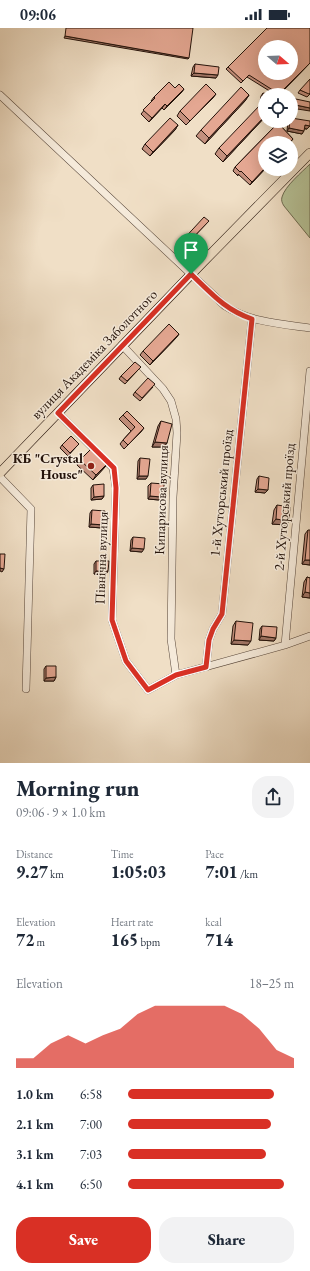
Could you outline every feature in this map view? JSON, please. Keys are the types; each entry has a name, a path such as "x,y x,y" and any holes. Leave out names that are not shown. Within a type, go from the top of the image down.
{"main road":[{"name":"вулиця Академіка Заболотного","path":"0,473 310,152"}],"street":[{"path":"0,95 225,306 238,314 252,319 310,328"},
{"name":"1-й Хуторський проїзд","path":"206,667 209,640 213,629 222,614 252,319"},
{"name":"Кипарисова вулиця","path":"122,345 163,388 171,401 176,419 177,433 173,498 171,639 176,675"},
{"name":"2-й Хуторський проїзд","path":"285,645 310,371"},
{"name":"Північна вулиця","path":"58,413 114,468 116,488 112,620 126,661 148,690 176,675 285,645 310,636"},
{"path":"0,477 31,509 26,689"}],"green space":[{"path":"310,164 310,238 282,203 284,193 298,175"}],"building":[{"path":"66,28 193,28 189,58 65,36"},
{"path":"267,28 310,28 310,63 298,75 298,40 258,40 258,80 293,80 285,88 270,88 249,75 243,81 228,67"},
{"path":"195,64 219,67 218,75 194,73"},
{"path":"310,79 310,93 309,94 300,90"},
{"path":"169,82 175,88 179,84 184,89 167,106 165,104 152,118 143,110"},
{"path":"206,84 216,94 190,121 180,111"},
{"path":"241,87 249,95 209,138 201,130"},
{"path":"298,99 310,102 310,108 298,105"},
{"path":"258,107 258,123 227,156 219,148"},
{"path":"170,118 178,125 153,152 145,144"},
{"path":"298,119 310,121 310,126 305,125 304,131 289,128 298,128"},
{"path":"273,128 283,128 290,136 265,136"},
{"path":"258,143 258,176 252,182 235,167"},
{"path":"204,217 209,221 185,246 181,242"},
{"path":"169,324 179,334 153,361 143,351"},
{"path":"135,362 141,367 127,381 121,376"},
{"path":"148,378 155,384 142,398 135,392"},
{"path":"127,411 144,428 128,445 123,440 135,427 123,415"},
{"path":"161,421 172,424 167,443 155,442"},
{"path":"71,436 79,444 70,453 62,445"},
{"name":"КБ \"Crystal House\"","path":"92,448 108,463 96,475 80,460"},
{"path":"140,458 150,459 148,476 139,476"},
{"path":"259,476 269,478 268,490 258,489"},
{"path":"151,483 164,484 164,491 162,491 161,497 150,496"},
{"path":"104,484 104,496 94,497 93,485"},
{"path":"277,505 290,507 289,521 276,519"},
{"path":"92,510 105,511 104,525 91,524"},
{"path":"308,530 310,530 310,560 305,560"},
{"path":"133,537 145,538 144,549 132,548"},
{"path":"0,554 5,554 4,569 0,568"},
{"path":"96,561 109,561 108,571 96,571"},
{"path":"307,577 310,578 310,593 305,592"},
{"path":"236,621 253,623 251,641 234,640"},
{"path":"262,626 277,627 276,638 261,636"},
{"path":"46,666 56,666 56,677 46,678"}],"place":[{"name":"КБ \"Crystal House\"","path":"91,466"}],"route":[{"path":"191,274 225,306 238,314 252,319 222,614 213,629 209,640 206,667 176,675 148,690 126,661 112,620 115,575 116,488 114,468 58,413 191,274"}]}
